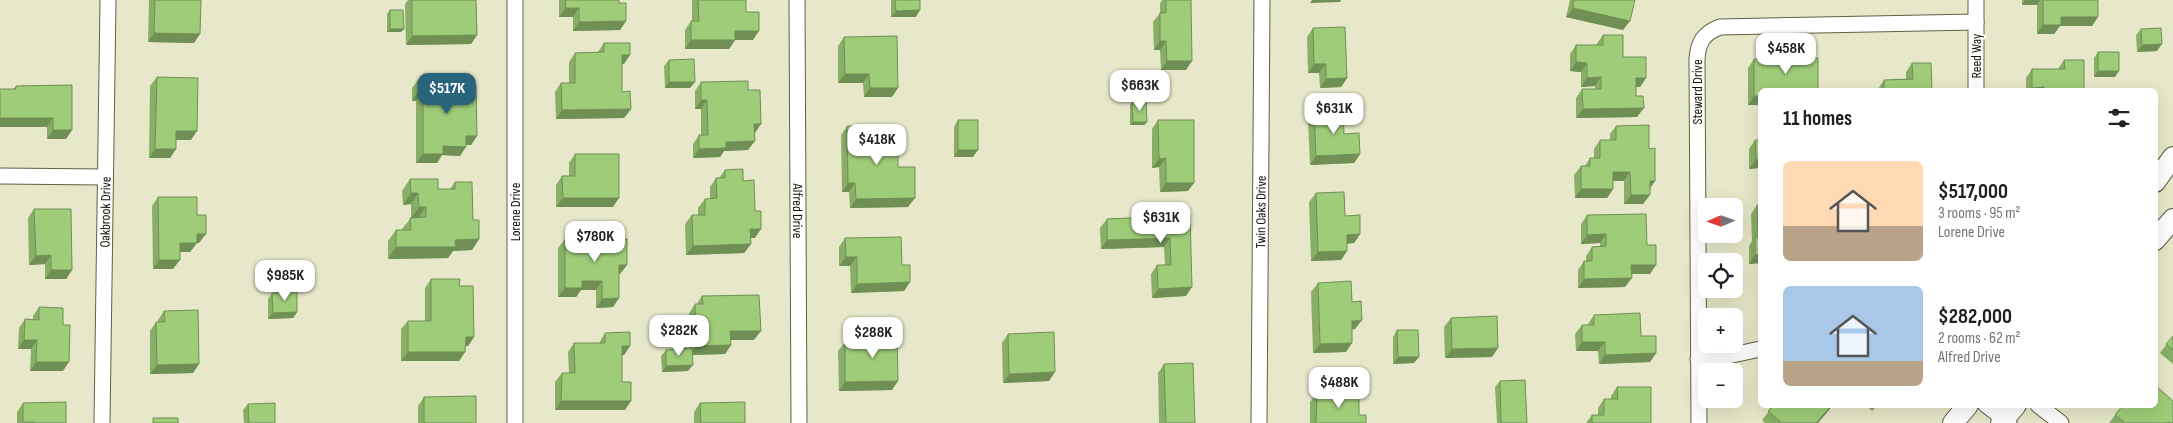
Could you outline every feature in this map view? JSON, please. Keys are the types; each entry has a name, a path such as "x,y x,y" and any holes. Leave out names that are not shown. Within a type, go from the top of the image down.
{"main road":[{"path":"2158,178 2173,157"},
{"path":"2158,236 2173,219"},
{"path":"1953,423 1966,408"}],"street":[{"name":"Oakbrook Drive","path":"102,423 108,0"},
{"name":"Lorene Drive","path":"515,0 515,423"},
{"name":"Alfred Drive","path":"797,0 799,423"},
{"name":"Twin Oaks Drive","path":"1259,423 1262,0"},
{"name":"Reed Way","path":"1976,0 1976,88"},
{"name":"Steward Drive","path":"1699,423 1697,59 1700,42 1712,30 1729,27 1976,22"},
{"path":"0,176 105,177"},
{"path":"1698,359 1719,358 1758,349"},
{"path":"1991,408 2007,418"},
{"path":"2042,408 2060,423"}],"building":[{"path":"155,0 201,0 200,34 154,33"},
{"path":"412,0 476,0 477,35 412,36"},
{"path":"565,0 619,0 619,3 626,3 626,21 579,22 579,8 566,8"},
{"path":"698,0 746,0 746,12 759,12 759,31 735,31 735,40 691,40 691,21 699,21"},
{"path":"895,0 920,0 920,10 896,11"},
{"path":"1166,0 1191,0 1192,61 1167,61 1166,41 1160,41 1160,13 1166,13"},
{"path":"1574,0 1635,0 1630,21 1573,8"},
{"path":"2043,0 2098,0 2098,17 2061,17 2061,25 2043,25"},
{"path":"390,10 403,10 404,29 390,29"},
{"path":"1345,27 1347,78 1326,79 1326,64 1314,64 1313,28"},
{"path":"2161,28 2162,44 2142,45 2141,29"},
{"path":"1603,35 1623,35 1623,57 1646,57 1646,78 1636,78 1636,96 1643,96 1644,108 1583,109 1582,89 1601,89 1601,77 1587,78 1587,63 1576,62 1576,45 1603,45"},
{"path":"897,36 898,88 870,88 869,74 845,74 844,37"},
{"path":"604,43 630,43 630,55 622,55 622,92 630,91 631,109 562,110 561,83 575,83 575,53 604,52"},
{"path":"2098,52 2119,52 2119,71 2098,71"},
{"path":"1818,58 1818,88 1758,88 1758,96 1754,96 1754,59"},
{"path":"694,59 695,82 669,82 669,60"},
{"path":"2064,60 2084,60 2084,88 2032,88 2032,69 2065,69"},
{"path":"1912,63 1931,63 1932,88 1884,88 1884,80 1913,79"},
{"path":"157,77 198,78 197,131 176,131 176,149 155,149"},
{"path":"442,79 442,85 476,85 477,136 466,136 466,147 443,146 443,154 423,154 423,92 418,92 418,80"},
{"path":"748,81 748,90 760,90 761,124 754,124 755,141 726,142 726,148 699,149 699,135 708,135 707,100 701,100 701,82"},
{"path":"72,85 72,130 53,130 53,118 0,118 0,89 16,89 16,86"},
{"path":"1132,101 1146,101 1147,122 1133,122"},
{"path":"1343,109 1344,134 1359,133 1360,154 1316,156 1314,111"},
{"path":"958,120 978,120 978,150 958,150"},
{"path":"1158,120 1194,120 1194,183 1166,183 1166,158 1159,159"},
{"path":"1649,125 1649,149 1655,148 1655,181 1650,181 1650,195 1631,195 1630,172 1613,172 1613,189 1581,189 1581,166 1590,166 1590,158 1600,158 1600,140 1616,140 1616,126"},
{"path":"847,126 888,126 888,152 898,152 898,167 915,167 915,198 856,199 855,183 848,183"},
{"path":"1755,140 1758,140 1758,160 1756,160"},
{"path":"575,154 619,154 619,198 563,198 562,176 575,176"},
{"path":"743,169 743,181 754,180 755,211 761,211 761,229 750,229 751,244 693,246 692,215 705,215 705,199 717,198 716,178 725,178 725,170"},
{"path":"410,179 438,179 438,189 455,189 455,182 472,182 473,220 479,220 479,239 455,240 456,247 396,247 396,230 411,230 410,218 426,217 426,207 419,207 418,193 411,193"},
{"path":"1344,192 1345,216 1360,215 1360,234 1347,235 1347,251 1318,252 1316,193"},
{"path":"158,197 197,197 197,215 206,215 206,234 197,234 197,243 180,243 180,260 159,260"},
{"path":"1757,205 1758,205 1758,237"},
{"path":"34,209 71,209 72,270 51,270 51,255 36,256"},
{"path":"1171,214 1190,214 1192,287 1158,289 1157,265 1171,265 1170,238 1107,240 1107,219 1171,216"},
{"path":"1646,214 1647,245 1656,245 1656,265 1631,265 1632,278 1584,279 1584,261 1592,261 1592,247 1606,246 1606,234 1587,235 1587,215"},
{"path":"901,237 902,265 910,265 910,282 857,284 857,257 846,257 845,238"},
{"path":"1755,237 1758,237 1758,254 1755,255"},
{"path":"565,239 627,239 627,265 619,265 619,298 602,299 602,281 582,281 582,288 565,288"},
{"path":"431,279 460,279 459,286 473,286 474,337 466,337 465,352 408,352 408,321 431,321"},
{"path":"1351,281 1352,302 1361,301 1362,320 1352,321 1352,343 1320,344 1318,283"},
{"path":"297,292 297,312 273,313 272,293"},
{"path":"759,295 761,331 730,331 731,345 696,346 695,304 703,304 702,296"},
{"path":"39,307 63,308 63,325 70,325 69,362 36,362 37,340 24,340 25,319 39,320"},
{"path":"198,310 199,364 157,365 156,322 165,322 164,311"},
{"path":"1640,313 1641,336 1656,336 1656,353 1605,355 1605,342 1582,342 1582,325 1594,325 1594,315"},
{"path":"1497,316 1498,348 1452,349 1451,318"},
{"path":"1397,330 1418,330 1419,357 1398,357"},
{"path":"872,331 897,331 898,381 845,382 845,342 873,341"},
{"path":"630,332 630,346 622,346 622,382 631,382 631,401 561,401 562,373 575,373 574,343 605,343 605,333"},
{"path":"1054,332 1055,372 1009,374 1008,334"},
{"path":"2173,336 2173,350 2166,344"},
{"path":"692,348 693,365 666,366 666,350"},
{"path":"1193,363 1195,423 1166,423 1164,364"},
{"path":"1525,380 1527,423 1501,423 1500,381"},
{"path":"1617,387 1651,387 1651,423 1592,423 1592,415 1604,415 1604,399 1618,399"},
{"path":"2158,388 2173,401 2173,423 2125,423 2115,415 2121,408 2158,408"},
{"path":"1317,393 1359,393 1359,415 1366,415 1366,423 1316,423"},
{"path":"476,396 476,423 424,423 424,397"},
{"path":"66,402 66,423 23,422 23,403"},
{"path":"745,402 745,423 701,423 700,403"},
{"path":"275,403 275,423 249,423 248,404"},
{"path":"1771,408 1829,408 1816,423 1782,423 1768,411"},
{"path":"153,418 178,418 178,423 153,423"}]}
